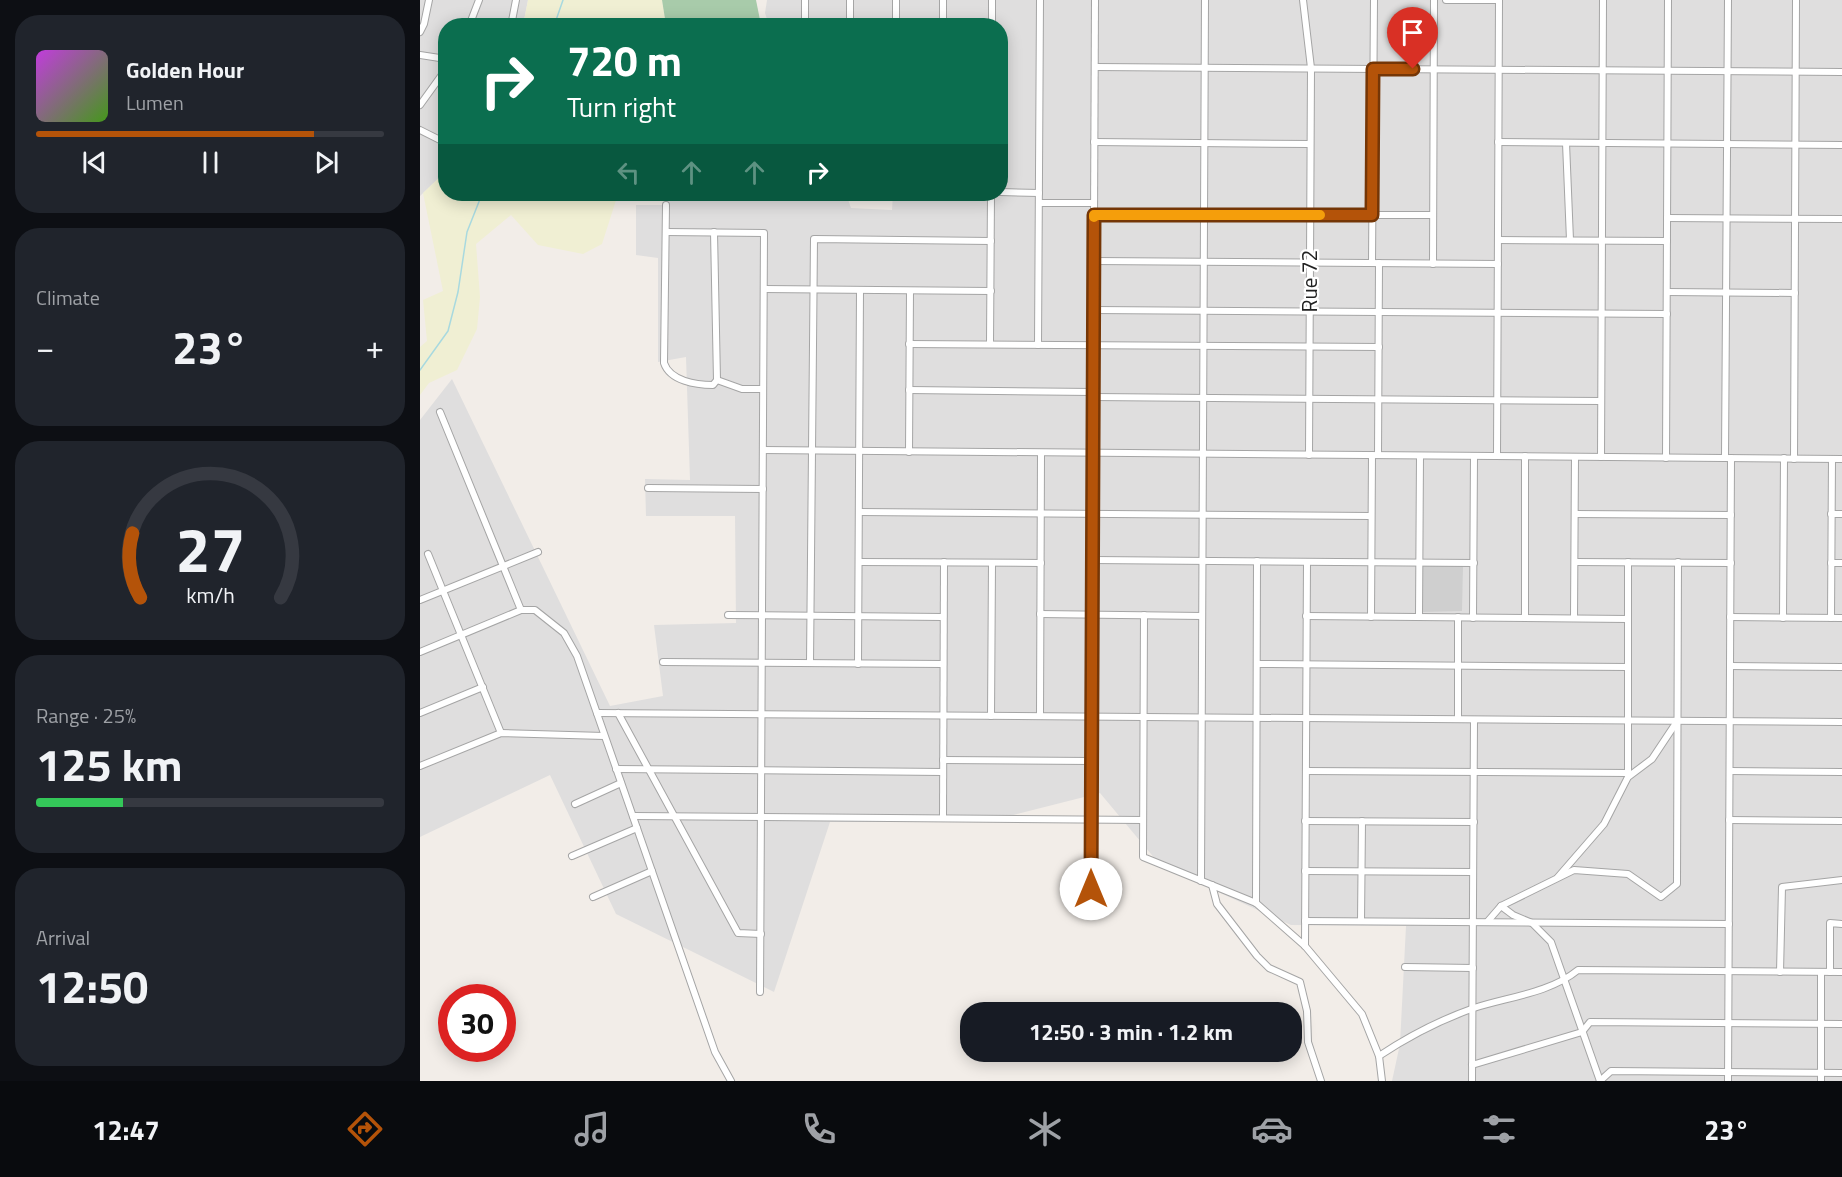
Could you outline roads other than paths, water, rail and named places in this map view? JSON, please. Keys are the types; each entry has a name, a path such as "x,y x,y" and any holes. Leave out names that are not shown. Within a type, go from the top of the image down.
{"street":[{"path":"420,32 429,0"},
{"path":"471,18 479,0"},
{"path":"513,18 516,0"},
{"path":"804,18 805,0"},
{"path":"850,0 850,18"},
{"path":"896,0 896,18"},
{"path":"943,0 943,18"},
{"path":"992,0 992,18"},
{"path":"1038,345 1040,0"},
{"path":"1091,889 1095,0"},
{"path":"1201,881 1205,0"},
{"name":"Rue 72","path":"1304,0 1311,68 1309,455"},
{"path":"1371,617 1371,516 1379,347 1379,312 1372,215 1374,0"},
{"path":"1433,264 1434,0"},
{"path":"1446,0 1499,0 1497,456"},
{"path":"1601,457 1603,0"},
{"path":"1666,458 1668,0"},
{"path":"1728,0 1726,293 1731,515 1728,1081"},
{"path":"1794,459 1796,0"},
{"path":"420,55 438,58"},
{"path":"1095,67 1842,72"},
{"path":"420,105 438,80"},
{"path":"420,130 438,139"},
{"path":"1094,142 1310,144"},
{"path":"1498,142 1842,145"},
{"path":"1566,143 1570,240"},
{"path":"1008,192 1039,193"},
{"path":"990,344 991,201"},
{"path":"1039,202 1094,203"},
{"path":"666,206 666,369 676,378 702,385 713,385 717,380 714,232"},
{"path":"1094,215 1433,215"},
{"path":"1667,218 1842,219"},
{"path":"666,232 764,233 760,992"},
{"path":"810,663 814,239 991,241"},
{"path":"1498,240 1667,241"},
{"path":"1094,261 1498,264"},
{"path":"764,289 991,291"},
{"path":"858,664 860,290"},
{"path":"909,452 910,291"},
{"path":"1667,292 1795,293"},
{"path":"1094,310 1667,314"},
{"path":"909,344 1379,347"},
{"path":"717,380 742,389 763,390"},
{"path":"909,390 1203,398 1601,401"},
{"path":"440,412 521,610"},
{"path":"763,450 1842,459"},
{"path":"1040,716 1041,453"},
{"path":"1419,617 1420,456"},
{"path":"1473,618 1474,456"},
{"path":"1525,456 1525,618"},
{"path":"1574,618 1575,457"},
{"path":"1783,618 1784,458"},
{"path":"1831,618 1832,459"},
{"path":"648,488 763,489"},
{"path":"859,512 1371,516"},
{"path":"1575,514 1731,515"},
{"path":"1831,514 1842,514"},
{"path":"420,600 538,552"},
{"path":"428,554 501,733"},
{"path":"1092,560 1474,563"},
{"path":"1256,903 1257,561"},
{"path":"859,562 1041,563"},
{"path":"943,818 944,562"},
{"path":"1305,946 1307,562"},
{"path":"1575,562 1731,563"},
{"path":"1306,771 1628,773 1628,562"},
{"path":"1488,921 1501,906 1574,870 1596,869 1628,874 1661,897 1677,884 1678,562"},
{"path":"991,716 992,563"},
{"path":"1831,563 1842,563"},
{"path":"420,652 521,610 535,610 564,633 577,656 715,1052 731,1081"},
{"path":"1040,614 1202,616"},
{"path":"728,615 944,617"},
{"path":"1144,615 1143,857 1256,903 1305,946 1362,1014 1379,1056 1382,1081"},
{"path":"1306,616 1628,619"},
{"path":"1458,617 1458,720"},
{"path":"1730,617 1842,618"},
{"path":"663,662 943,664"},
{"path":"1257,664 1628,667"},
{"path":"1730,666 1842,667"},
{"path":"420,713 483,687"},
{"path":"597,713 1842,722"},
{"path":"618,713 738,933 761,934"},
{"path":"1472,1081 1474,720"},
{"path":"1553,882 1604,824 1628,777 1652,759 1677,721"},
{"path":"420,766 501,733 604,736"},
{"path":"943,760 1092,761"},
{"path":"616,769 943,772"},
{"path":"1730,771 1842,772"},
{"path":"575,804 621,783"},
{"path":"633,816 1143,820"},
{"path":"1730,820 1842,820"},
{"path":"1305,821 1474,822"},
{"path":"1361,921 1362,821"},
{"path":"572,856 637,828"},
{"path":"593,897 652,871"},
{"path":"1305,871 1473,872"},
{"path":"1780,972 1782,886 1842,880"},
{"path":"1212,885 1216,904 1257,956 1269,968 1300,982 1307,1011 1308,1042 1321,1081"},
{"path":"1501,906 1513,915 1532,923 1551,942 1600,1081 1611,1071 1842,1073"},
{"path":"1305,921 1729,924"},
{"path":"1830,972 1830,923 1842,924"},
{"path":"1405,967 1473,968"},
{"path":"1379,1056 1409,1036 1473,1009 1564,981 1578,970 1842,972"},
{"path":"1821,972 1821,1081"},
{"path":"1472,1065 1582,1032 1590,1022 1842,1024"}],"waterway":[{"path":"557,18 563,0"},
{"path":"420,370 448,331 458,292 467,232 479,201"}]}
